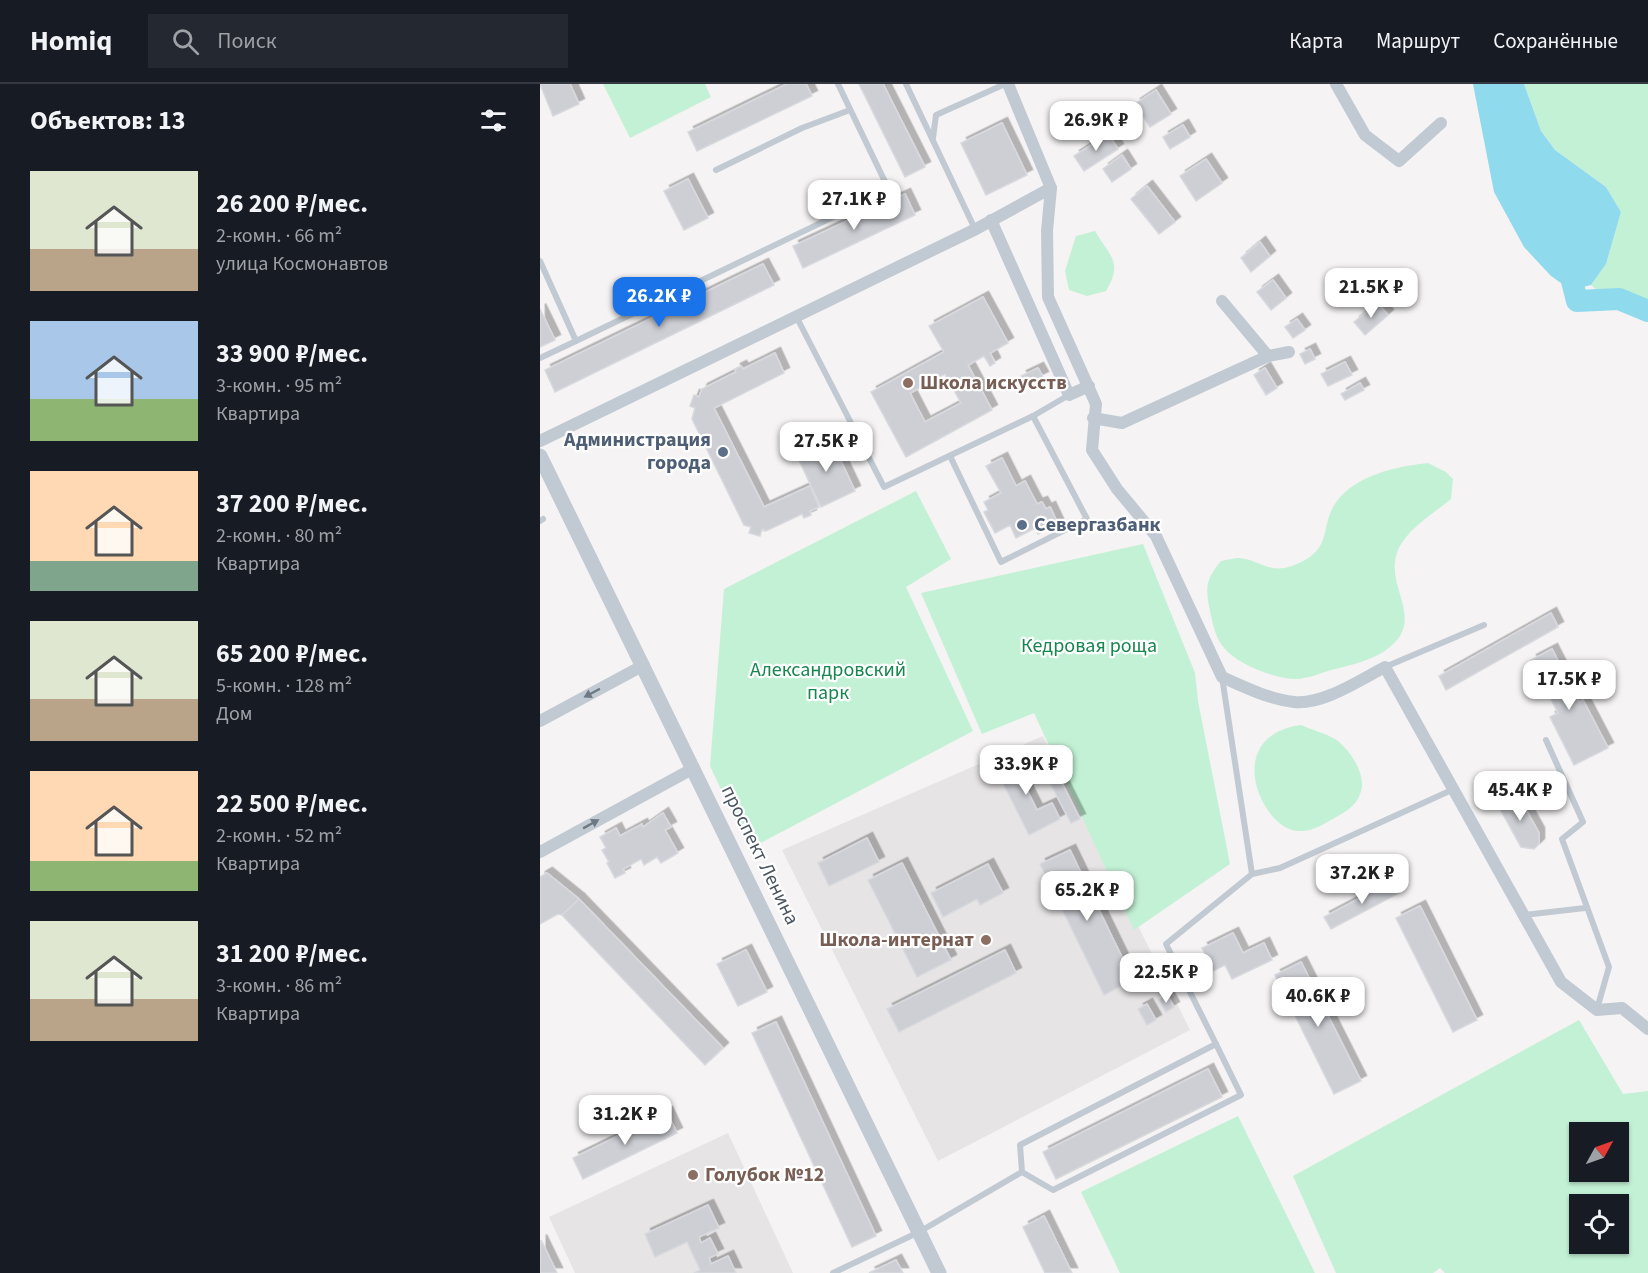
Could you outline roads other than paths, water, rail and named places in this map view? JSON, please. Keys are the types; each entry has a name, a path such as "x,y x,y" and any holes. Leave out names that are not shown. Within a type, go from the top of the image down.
{"street":[{"path":"1006,84 1050,188 1047,231 1048,297 1096,404 1092,450 1117,489 1156,536 1222,677 1254,691 1295,702 1333,694 1385,667 1561,982 1597,1010 1622,1008 1648,1029"},
{"path":"1336,84 1365,135 1399,161 1441,123"},
{"path":"540,441 797,318 976,229 1050,188"},
{"path":"992,220 1069,395 1089,386"},
{"path":"1222,300 1268,356"},
{"path":"1093,418 1122,423 1268,356 1289,351"},
{"name":"проспект Ленина","path":"540,456 939,1273"},
{"path":"540,721 644,665"},
{"path":"540,852 694,768"}],"lane":[{"path":"540,358 890,190 838,84"},
{"path":"906,84 976,229"},
{"path":"933,139 936,115 1006,84"},
{"path":"716,170 802,128 850,110"},
{"path":"540,261 576,341"},
{"path":"797,318 884,487 1033,416 1069,395"},
{"path":"950,456 1001,562 1087,519 1033,416"},
{"path":"1385,667 1484,625"},
{"path":"1222,677 1252,874"},
{"path":"1546,740 1583,822 1562,839 1585,908 1609,967 1597,1010"},
{"path":"1022,1172 1053,1190 1241,1095 1166,944 1252,874 1280,868 1455,789"},
{"path":"1524,915 1585,908"},
{"path":"1022,1172 1020,1145 1216,1044"},
{"path":"832,1273 919,1232 1022,1172"}],"water":[{"path":"1473,84 1524,84 1541,131 1555,150 1606,187 1621,212 1606,264 1591,285 1571,290 1551,276 1524,247 1494,192"}],"waterway":[{"path":"1567,261 1577,301 1619,299 1648,311"}],"place":[{"name":"Школа искусcтв","path":"908,383"},
{"name":"Администрация города","path":"723,452"},
{"name":"Севергазбанк","path":"1022,525"},
{"name":"Школа-интернат","path":"986,940"},
{"name":"Голубок №12","path":"693,1175"}],"park label":[{"name":"Кедровая роща","path":"1089,646"},
{"name":"Александровский парк","path":"828,682"}]}
